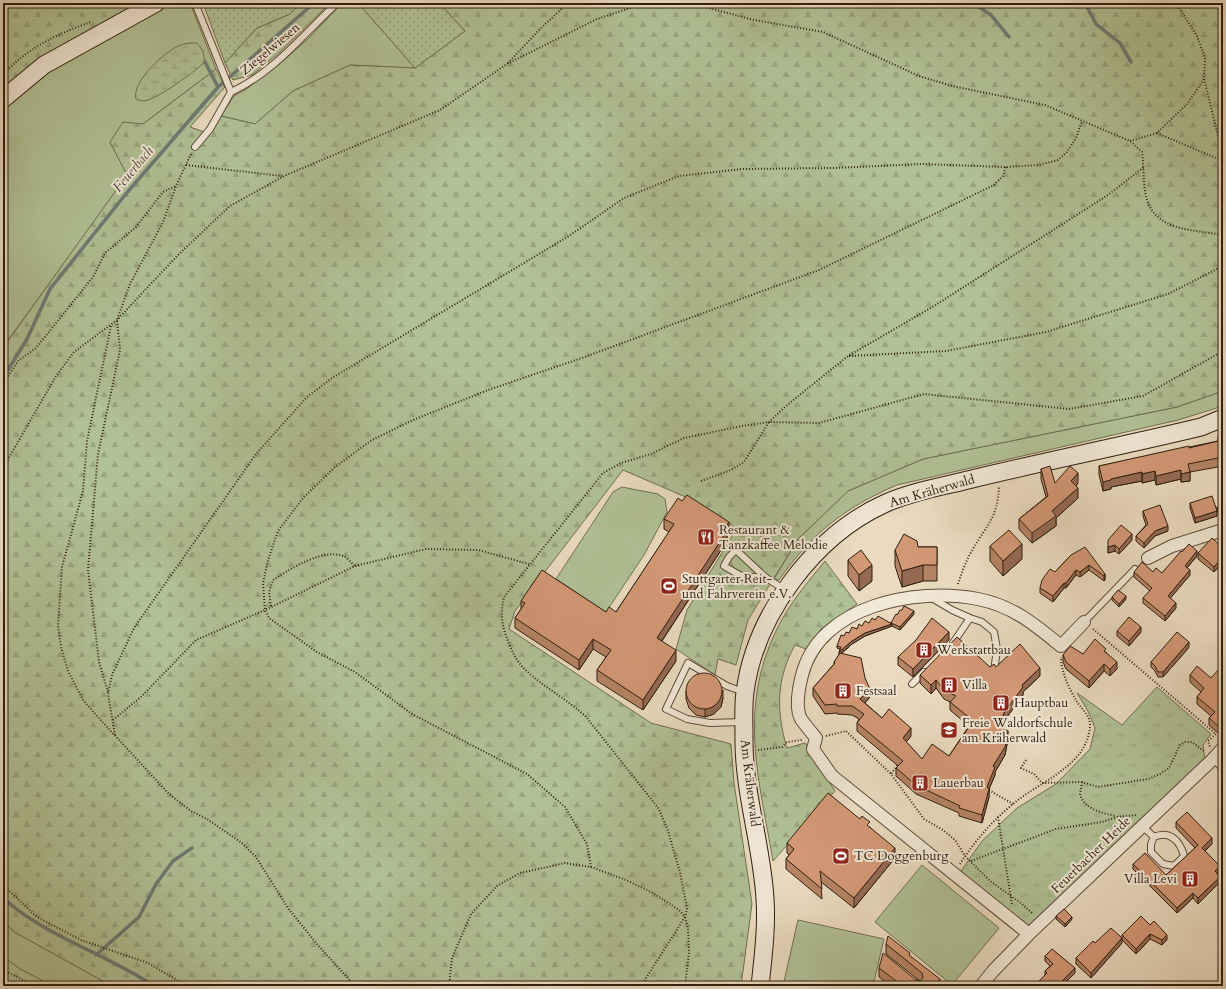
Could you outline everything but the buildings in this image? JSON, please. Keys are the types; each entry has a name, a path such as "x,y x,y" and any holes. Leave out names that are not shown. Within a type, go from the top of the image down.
{"main road":[{"path":"3,100 44,65 156,3"},
{"name":"Am Kräherwald","path":"760,986 764,947 765,900 758,839 745,768 745,693 755,654 764,630 786,591 800,570 836,533 854,520 885,503 910,495 1007,471 1201,427 1223,418"}],"street":[{"path":"1148,558 1172,546 1223,530"},
{"path":"1029,934 832,776 813,749 816,738 800,718 798,701 801,679 811,652 836,624 854,614 895,601 929,596 955,596 978,599 1012,610 1026,618 1061,646 1084,622"},
{"name":"Feuerbacher Heide","path":"981,986 993,971 1029,934 1144,824 1212,756 1223,748"}],"lane":[{"path":"195,3 230,89 210,129 195,147"},
{"name":"Ziegelwiesen","path":"230,89 250,82 282,56 337,3"},
{"path":"765,577 743,577 724,566 728,557 736,550 765,577 786,591"},
{"path":"1084,622 1135,569"},
{"path":"929,596 952,610 982,622 994,632 997,649 995,664"},
{"path":"949,649 970,618"},
{"path":"744,722 710,722 687,719 666,710 688,663 727,686 745,693"},
{"path":"912,684 928,669"},
{"path":"1212,756 1223,769"},
{"path":"1144,824 1154,837"},
{"path":"1162,833 1169,834 1181,847 1184,856 1174,866 1163,864 1151,852 1151,844 1154,837 1162,833"}],"path":[{"path":"507,64 540,29 568,3"},
{"path":"3,468 56,376 74,352 117,320 178,255 230,206 284,176 440,110 507,64 597,19 633,7 656,3"},
{"path":"677,3 694,4 754,20 823,32 919,76 952,86 1045,104 1130,141 1142,152 1145,192 1152,211 1163,222 1179,228 1223,235"},
{"path":"1176,3 1197,36 1205,58 1204,79 1223,156"},
{"path":"3,75 26,54 43,43 64,32 95,20"},
{"path":"1130,141 1157,133 1188,103 1204,79"},
{"path":"108,694 112,675 134,628 256,454 307,397 332,378 569,236 624,198 679,176 742,169 834,168 929,164 1006,167 1038,165 1058,160 1067,152 1076,138 1082,121"},
{"path":"1157,133 1223,160"},
{"path":"114,735 108,694 99,662 88,570 98,454 120,350 117,320 130,284 163,222 176,186 195,147"},
{"path":"186,165 284,176"},
{"path":"591,867 587,844 565,807 527,774 412,714 355,672 317,652 269,618 265,610 263,583 268,560 278,531 303,498 335,467 372,440 413,420 488,390 582,358 819,270 994,185 1003,176 1006,167"},
{"path":"701,481 731,470 744,462 769,422 786,406 848,356 954,294 1108,195 1144,167"},
{"path":"3,387 18,361 36,348 93,277 105,252 136,227 163,192 176,186"},
{"path":"848,356 946,351 1046,332 1168,294 1218,270 1223,266"},
{"path":"111,324 87,441 83,491 62,567 58,626 61,647 68,671 83,700 169,794 191,811 207,819 242,843 256,858 288,908 316,943 355,986"},
{"path":"685,986 689,953 686,917 687,909 680,872 668,831 659,809 587,718 574,705 529,673 519,663 511,650 502,620 504,597 603,473 621,462 652,454 684,438 769,422 819,423 924,394 1069,409 1143,396 1223,351"},
{"path":"955,596 972,550 991,523 995,511 999,483"},
{"path":"113,720 142,696 196,640 265,610 355,566 426,549 478,550 529,564"},
{"path":"271,607 269,592 273,580 292,568 327,554 343,556 355,566"},
{"path":"1084,622 1216,734 1208,741 1212,756"},
{"path":"954,873 965,856 998,817 1013,804 1075,759 1084,747 1090,725 1087,714 1077,702 1065,675 1061,663 1061,646"},
{"path":"753,751 782,747 787,742 816,738 846,731 891,774 924,819 943,830 955,840 965,856 990,881 1036,916"},
{"path":"1026,760 1021,768 1034,774 1042,783 1082,782 1098,787 1148,779 1160,774 1169,768 1180,745 1185,742 1192,742 1212,756"},
{"path":"891,774 900,763"},
{"path":"1082,782 1080,796 1085,804 1100,812 1117,816 1141,815 1144,824"},
{"path":"989,790 1013,804"},
{"path":"971,861 1002,848 1056,829 1102,822 1117,816"},
{"path":"998,817 1014,922"},
{"path":"449,986 452,958 471,914 497,886 520,873 565,863 591,867 626,880 653,893 679,910 686,917"},
{"path":"3,885 37,917 81,940 148,963 182,983 184,986"},
{"path":"641,986 686,917"},
{"path":"3,970 35,986"}],"green space":[{"path":"3,3 141,3 3,92"},
{"path":"171,3 190,3 216,69 143,124 110,142 128,175 3,347 3,108 42,72"},
{"path":"203,3 300,3 290,14 257,28 225,63"},
{"path":"301,3 330,3 280,52 252,75 233,80 225,63 257,28 290,14"},
{"path":"342,3 358,3 415,68 350,65 293,91 255,124 221,116 234,96 248,88 285,59 308,39"},
{"path":"358,3 439,3 465,31 415,68"},
{"path":"439,3 1223,3 1223,391 1177,407 923,459 848,491 798,539 748,620 736,665 718,659 715,675 676,649 687,610 734,533 688,498 623,470 515,611 509,629 651,723 731,744 734,783 752,904 741,986 112,986 16,933 3,922 3,348 127,175 110,142 123,122 143,124 216,69 225,87 190,127 210,134 221,116 255,124 293,91 350,65 415,68 465,31"},
{"path":"187,43 197,43 203,51 205,62 185,78 159,95 145,101 136,99 136,92 139,84 144,76 159,60 167,53 181,45"},
{"path":"1223,391 1223,406 1178,420 897,485 861,503 830,524 817,535 791,563 779,580 774,579 798,539 848,491 923,459 1177,407"},
{"path":"622,487 658,494 665,499 667,512 644,555 606,612 556,579 613,492"},
{"path":"825,561 857,604 821,629 806,649 795,645 784,670 781,683 780,708 783,734 787,748 805,743 835,791 773,861 762,802 755,745 755,717 758,689 764,660 781,621 798,594"},
{"path":"1157,687 1211,734 1203,745 1205,760 1028,932 961,871 982,841 1017,808 1056,784 1090,749 1095,728 1088,711 1077,693 1122,725"},
{"path":"922,865 999,928 952,985 875,922"},
{"path":"798,920 884,939 873,986 783,986"},
{"path":"3,922 16,933 112,986 53,986 20,969 3,957"},
{"path":"3,957 20,969 53,986 3,986"}],"waterway":[{"name":"Feuerbach","path":"3,378 27,339 50,289 125,195 218,87 314,3"},
{"path":"973,3 991,15 1009,37"},
{"path":"1085,3 1096,24 1120,43 1131,62"},
{"path":"205,62 218,87"},
{"path":"96,955 139,917 156,884 173,861 192,848"},
{"path":"3,898 20,912 39,924 135,974 154,986"}],"place":[{"name":"Restaurant & Tanzkaffee Melodie","path":"706,537"},
{"name":"Stuttgarter Reit- und Fahrverein e.V.","path":"669,586"},
{"name":"Werkstattbau","path":"924,650"},
{"name":"Villa","path":"949,685"},
{"name":"Festsaal","path":"843,691"},
{"name":"Hauptbau","path":"1001,703"},
{"name":"Freie Waldorfschule am Kräherwald","path":"949,730"},
{"name":"Lauerbau","path":"920,783"},
{"name":"TC Doggenburg","path":"841,856"},
{"name":"Villa Levi","path":"1190,879"}]}
